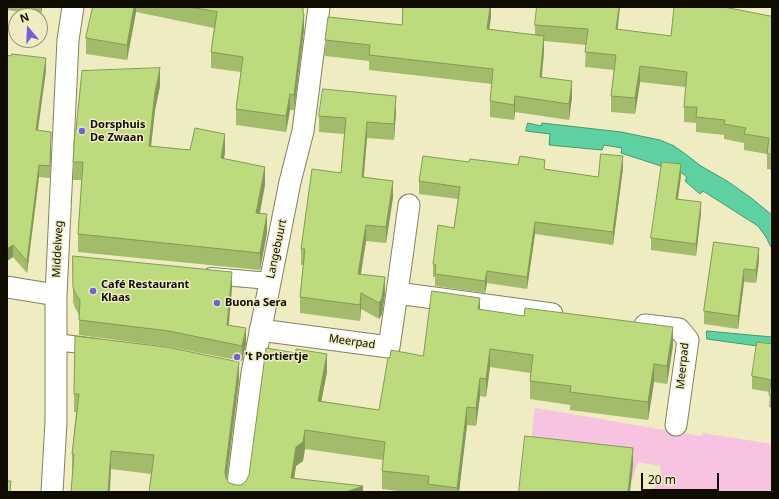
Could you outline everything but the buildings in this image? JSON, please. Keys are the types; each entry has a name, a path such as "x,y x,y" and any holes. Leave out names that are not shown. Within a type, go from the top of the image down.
{"street":[{"name":"Middelweg","path":"52,492 56,422 56,295 66,261 68,40 73,7"},
{"name":"Langebuurt","path":"237,492 244,371 260,330 290,182 303,131 319,7"},
{"name":"Meerpad","path":"260,330 389,347 409,205"},
{"path":"193,274 270,281"},
{"path":"7,287 56,295"},
{"path":"397,293 573,316"},
{"name":"Meerpad","path":"626,323 679,329 688,340 676,425"},
{"path":"56,342 108,349"}],"shaded area":[{"path":"528,123 541,126 542,123 621,132 660,140 674,146 701,166 727,181 750,197 772,215 772,249 758,226 703,191 700,194 685,181 687,177 667,162 664,167 621,153 622,148 604,145 602,150 549,145 550,134 526,131"},
{"path":"707,331 772,337 772,348 707,339"},
{"path":"535,408 701,436 703,433 772,444 772,492 651,492 660,478 661,466 638,462 632,481 586,474 529,459"}],"place":[{"name":"Dorsphuis De Zwaan","path":"82,131"},
{"name":"Café Restaurant Klaas","path":"93,291"},
{"name":"Buona Sera","path":"217,303"},
{"name":"'t Portiertje","path":"237,357"}]}
